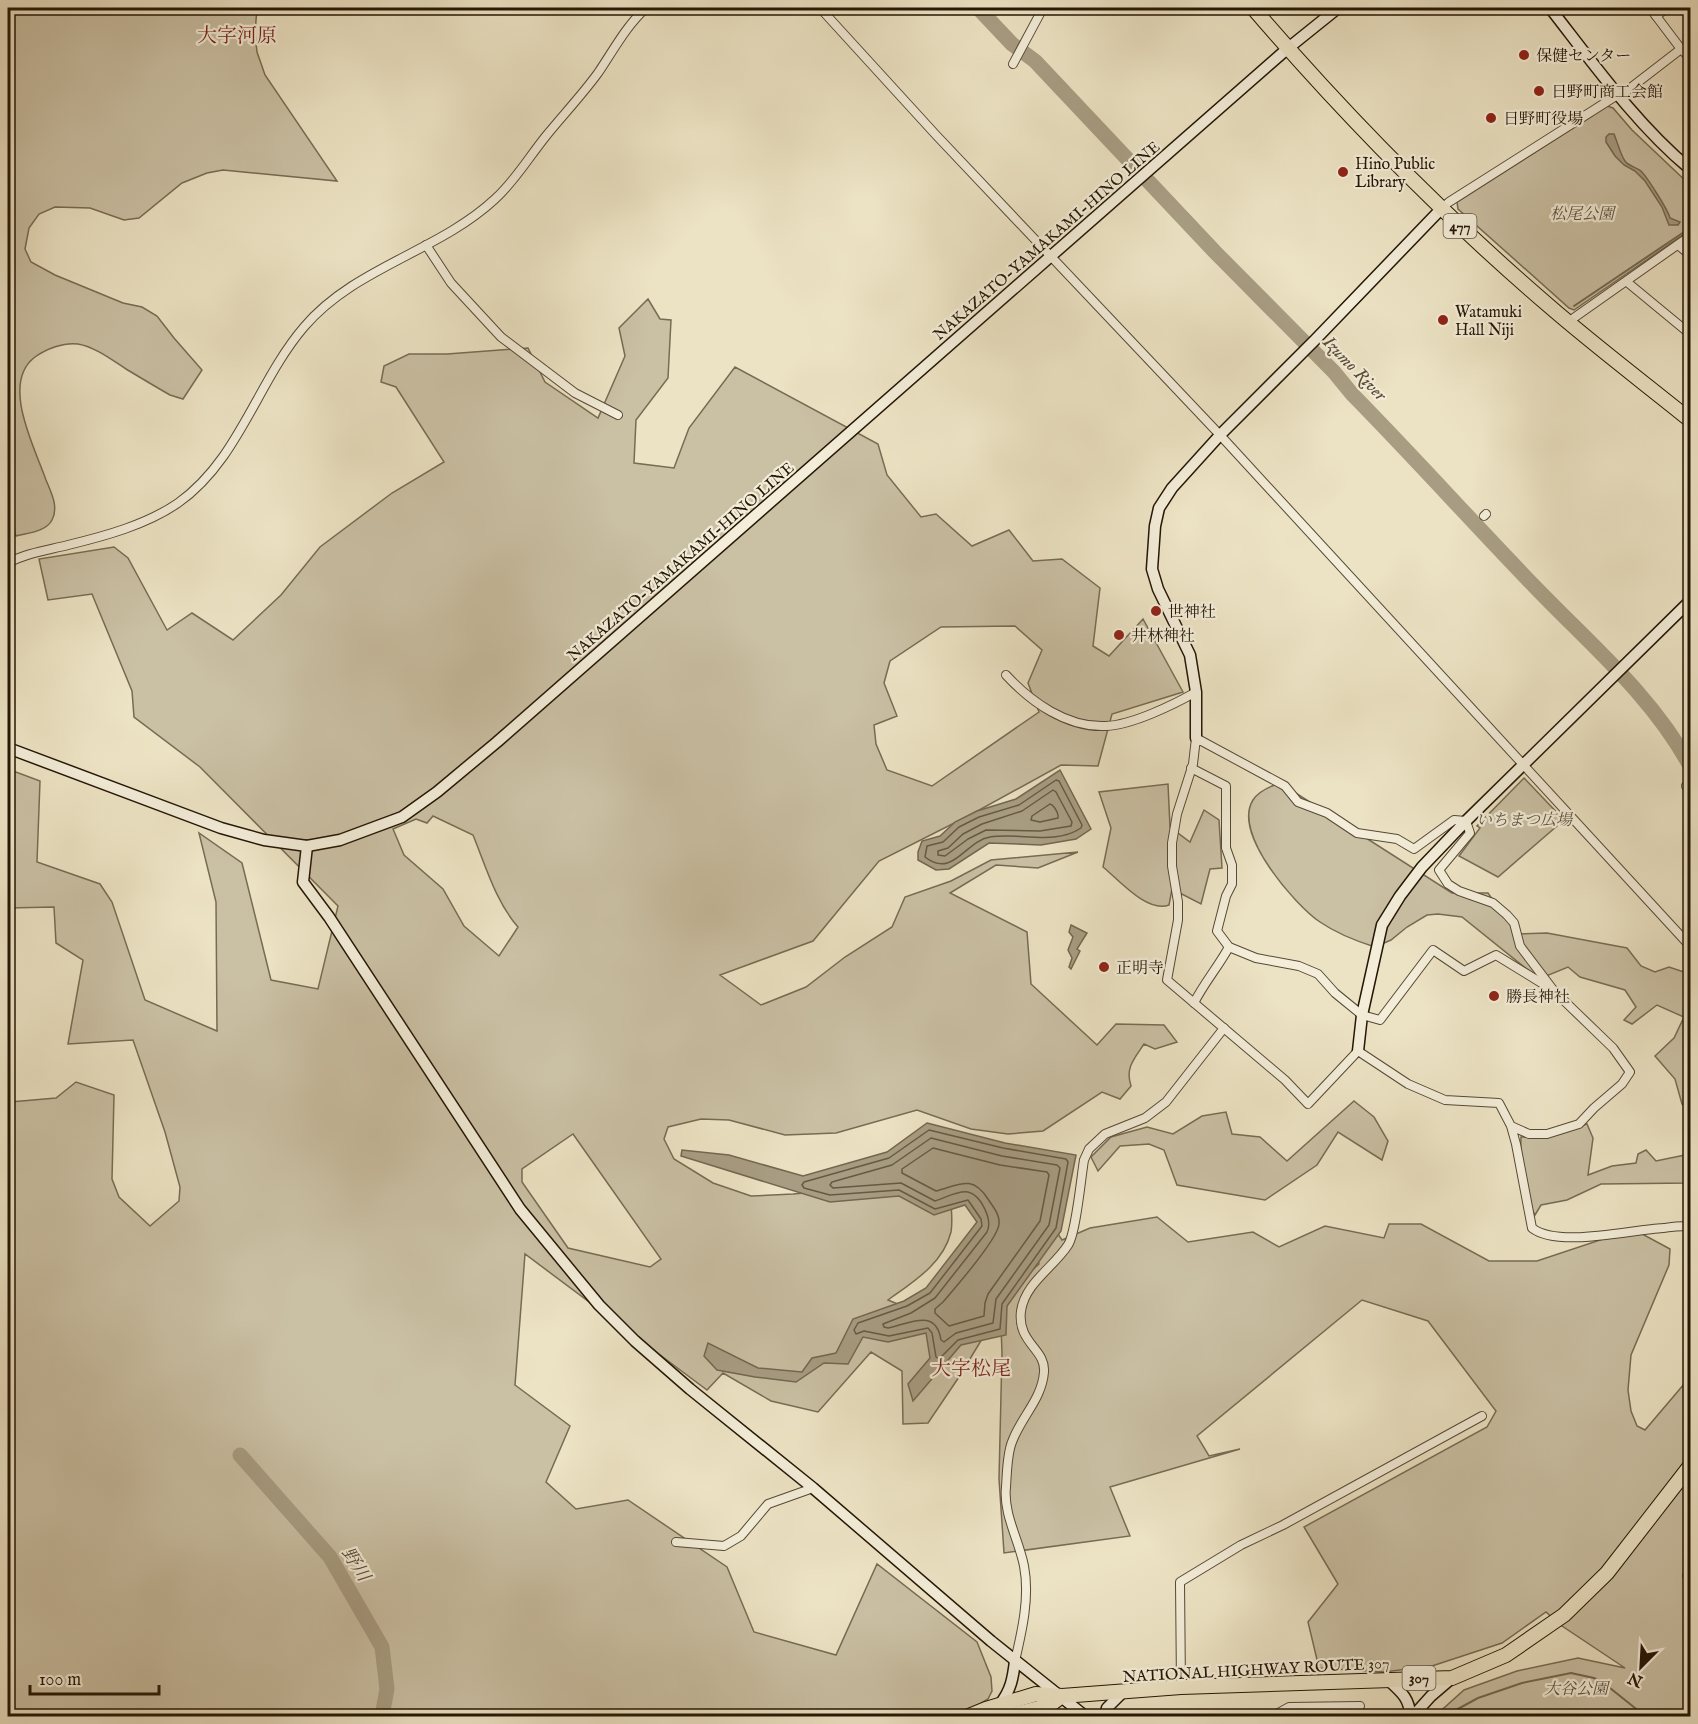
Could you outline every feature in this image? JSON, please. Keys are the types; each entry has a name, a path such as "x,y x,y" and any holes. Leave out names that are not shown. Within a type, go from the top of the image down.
{"highway":[{"name":"477","path":"1252,8 1383,153 1510,272 1690,420"},
{"name":"NATIONAL HIGHWAY ROUTE 307","path":"969,1716 1036,1694 1062,1696 1181,1687 1452,1678 1506,1655 1564,1615 1607,1573 1690,1466"},
{"name":"NATIONAL HIGHWAY ROUTE 307","path":"1009,1716 1050,1705 1062,1696"}],"street":[{"path":"8,563 28,554 87,540 134,525 180,502 212,471 236,437 287,351 304,327 329,303 358,281 472,218 495,199 512,182 545,137 581,95 630,26 646,8"},
{"path":"820,8 936,135 1220,435 1690,946"},
{"path":"1013,64 1043,8"},
{"name":"NAKAZATO-YAMAKAMI-HINO LINE","path":"8,748 220,828 264,840 307,846 340,840 402,817 437,792 1287,49 1338,8"},
{"path":"1650,8 1690,58"},
{"path":"1656,16 1667,8"},
{"path":"1556,10 1620,95 1671,153 1690,169"},
{"path":"1681,49 1620,95 1442,208 1220,435 1159,508 1153,539 1152,569 1158,589 1190,655 1196,692 1196,738 1191,768 1177,814 1172,843 1178,920 1167,980 1285,1080 1308,1104 1358,1051 1362,1015 1382,925 1422,867 1690,601"},
{"path":"1568,322 1690,236"},
{"path":"426,245 451,283 501,337 575,393 618,416"},
{"path":"1678,245 1690,255"},
{"path":"1627,282 1690,334"},
{"path":"1005,675 1039,705 1089,725 1123,724 1171,706 1196,692"},
{"path":"1196,738 1285,786 1298,802 1327,813 1357,833 1396,839 1414,849 1454,820 1466,821"},
{"path":"1191,768 1226,786 1226,848 1232,865 1232,884 1226,896 1217,931 1229,947 1256,958 1299,966 1318,974 1335,993 1362,1015 1380,1020 1433,950 1464,971 1496,955 1554,991"},
{"path":"1466,821 1470,833 1439,870 1448,884 1459,891 1492,903 1507,915 1514,923 1520,946 1554,991 1613,1048 1630,1072 1622,1084 1579,1124 1547,1134 1529,1134 1511,1126"},
{"path":"307,846 303,882 329,917 520,1209 599,1305 635,1341 690,1389 813,1488 1015,1661 1085,1716"},
{"path":"1194,1003 1205,981 1219,966 1229,947"},
{"path":"1000,1704 1008,1694 1013,1681 1023,1624 1025,1587 1024,1566 1007,1507 1005,1489 1012,1443 1036,1398 1044,1371 1044,1362 1020,1325 1021,1307 1028,1293 1070,1244 1084,1160 1089,1149 1105,1134 1145,1118 1166,1102 1224,1028"},
{"path":"1358,1051 1408,1084 1445,1100 1499,1103 1511,1126 1532,1228 1540,1235 1579,1237 1650,1228 1690,1227"},
{"path":"1181,1687 1180,1582 1241,1545 1283,1525 1482,1416"},
{"path":"676,1542 724,1546 741,1536 768,1504 813,1488"},
{"path":"1412,1716 1452,1678"},
{"path":"1387,1679 1407,1698 1412,1716"},
{"path":"1105,1716 1111,1702 1123,1692"},
{"path":"1273,1716 1289,1707 1360,1706 1353,1716"}],"green space":[{"path":"8,8 257,8 255,33 257,52 265,75 337,181 223,170 207,173 182,183 139,218 124,220 90,208 55,207 39,214 29,228 25,249 31,262 55,275 123,303 142,307 157,316 202,370 183,399 170,395 103,354 78,344 61,345 35,357 25,368 20,383 20,399 28,434 52,495 55,510 52,520 45,527 16,536 8,509"},
{"name":"松尾公園","path":"1607,106 1613,108 1632,130 1690,185 1690,230 1574,310 1458,209 1457,202"},
{"path":"648,299 660,319 671,320 668,378 636,420 634,463 674,468 689,428 735,367 878,444 887,475 921,517 936,514 972,546 1009,530 1033,561 1062,559 1100,588 1093,646 1109,656 1143,619 1183,692 1112,714 1098,766 1061,765 972,814 879,861 813,941 720,975 761,1005 806,987 845,957 892,927 905,897 951,881 991,860 1078,852 1038,868 996,865 950,893 1027,932 1031,984 1097,1045 1116,1024 1164,1025 1177,1042 1155,1049 1144,1044 1130,1069 1131,1086 1120,1099 1102,1092 1043,1131 1008,1134 971,1129 917,1110 836,1133 785,1135 729,1120 701,1119 668,1127 664,1139 674,1159 713,1183 751,1196 876,1187 951,1199 951,1232 941,1254 926,1271 888,1300 982,1339 928,1423 903,1424 902,1371 871,1352 818,1412 771,1401 723,1373 707,1390 525,1254 515,1385 570,1426 546,1482 576,1509 628,1500 727,1567 754,1632 836,1655 877,1564 977,1642 991,1677 992,1691 988,1699 961,1716 8,1716 8,1099 10,1102 56,1098 76,1082 114,1095 112,1179 119,1197 150,1226 179,1201 180,1187 165,1132 133,1040 68,1044 83,960 56,943 54,907 8,908 8,769 40,781 37,862 100,884 112,902 145,1000 217,1031 216,902 199,833 242,863 271,980 318,989 338,906 200,767 134,717 132,691 92,594 48,600 39,559 114,547 128,558 167,630 192,613 233,640 281,595 320,547 392,493 444,462 396,387 381,382 384,366 409,354 447,354 528,348 545,382 598,418 625,356 619,328","holes":["1015,626 1042,650 1028,683 1039,712 932,786 887,770 876,744 874,725 897,716 884,683 890,661 941,627","433,816 473,835 498,895 518,927 499,956 464,926 443,889 404,855 393,829 416,819 427,823","573,1134 661,1259 650,1267 568,1248 522,1182 522,1169"]},
{"name":"いちまつ広場","path":"1524,778 1564,820 1498,877 1459,856 1480,828 1477,826"},
{"path":"1280,783 1452,893 1488,893 1510,924 1514,934 1547,933 1627,948 1641,966 1655,972 1669,967 1690,974 1690,1114 1682,1104 1675,1079 1655,1056 1674,1038 1684,1017 1657,1005 1632,1024 1624,1020 1636,1007 1625,990 1580,977 1568,967 1539,979 1462,917 1427,915 1391,940 1375,947 1333,930 1320,922 1282,885 1258,849 1251,831 1249,814 1253,800 1261,792"},
{"path":"1168,784 1170,827 1190,842 1204,810 1219,820 1222,868 1210,869 1201,904 1172,889 1169,905 1152,904 1134,894 1103,867 1111,828 1099,792"},
{"path":"1354,1101 1374,1117 1388,1141 1382,1160 1338,1132 1317,1165 1265,1200 1177,1185 1164,1150 1149,1144 1120,1146 1098,1171 1091,1157 1111,1137 1147,1127 1173,1134 1202,1116 1226,1112 1232,1134 1260,1137 1287,1161"},
{"path":"1587,1124 1593,1138 1588,1175 1612,1166 1636,1163 1638,1154 1646,1150 1656,1161 1690,1154 1690,1183 1601,1184 1567,1200 1541,1205 1535,1215 1527,1197 1523,1178 1521,1137 1546,1136"},
{"name":"大谷公園","path":"1046,1216 1062,1240 1090,1228 1157,1217 1188,1242 1253,1232 1279,1247 1325,1226 1384,1238 1389,1224 1421,1224 1489,1261 1537,1261 1633,1229 1670,1249 1669,1265 1631,1355 1628,1390 1631,1411 1637,1426 1645,1430 1690,1377 1690,1716 1435,1716 1464,1690 1517,1671 1578,1658 1625,1668 1559,1624 1546,1612 1502,1643 1432,1666 1384,1672 1319,1668 1308,1622 1338,1584 1304,1527 1487,1427 1496,1411 1428,1321 1362,1300 1197,1436 1209,1456 1240,1449 1110,1487 1130,1536 1004,1553 999,1479 1002,1353 1000,1300 1039,1264 1033,1231"}],"water":[{"path":"1609,134 1614,134 1625,161 1644,174 1670,218 1680,222 1678,225 1669,225 1662,207 1645,181 1615,156 1606,142"},
{"path":"1060,770 1091,829 1076,839 1041,845 989,843 949,869 936,870 918,860 922,841 940,836 955,822 977,811 1016,799"},
{"path":"1071,925 1087,933 1077,949 1080,951 1071,969 1069,967 1072,958 1068,950 1073,937 1069,932"},
{"path":"927,1123 1005,1143 1076,1155 1061,1231 1007,1306 1006,1335 961,1345 913,1401 908,1384 930,1358 926,1333 888,1342 863,1337 848,1364 824,1363 796,1382 717,1370 704,1356 708,1343 758,1368 802,1372 812,1358 836,1353 853,1319 904,1301 926,1288 977,1222 965,1205 934,1215 899,1196 830,1202 681,1156 682,1150 729,1155 803,1176 887,1152"}],"waterway":[{"name":"Izumo River","path":"978,8 1012,44 1035,61 1214,251 1334,372 1352,394 1514,565 1640,694 1675,741 1690,766"},
{"path":"1574,306 1690,228"},
{"name":"野川","path":"240,1455 330,1557 382,1647 387,1689 382,1716"},
{"path":"1445,1716 1478,1698 1522,1683 1571,1673 1594,1678 1605,1684 1645,1716"}],"place":[{"name":"保健センター","path":"1524,55"},
{"name":"日野町商工会館","path":"1539,91"},
{"name":"日野町役場","path":"1491,118"},
{"name":"Hino Public Library","path":"1343,172"},
{"name":"Watamuki Hall Niji","path":"1443,320"},
{"name":"世神社","path":"1156,611"},
{"name":"井林神社","path":"1119,635"},
{"name":"正明寺","path":"1104,967"},
{"name":"勝長神社","path":"1494,996"}],"district":[{"name":"大字河原","path":"237,35"},
{"name":"大字松尾","path":"971,1368"}]}
